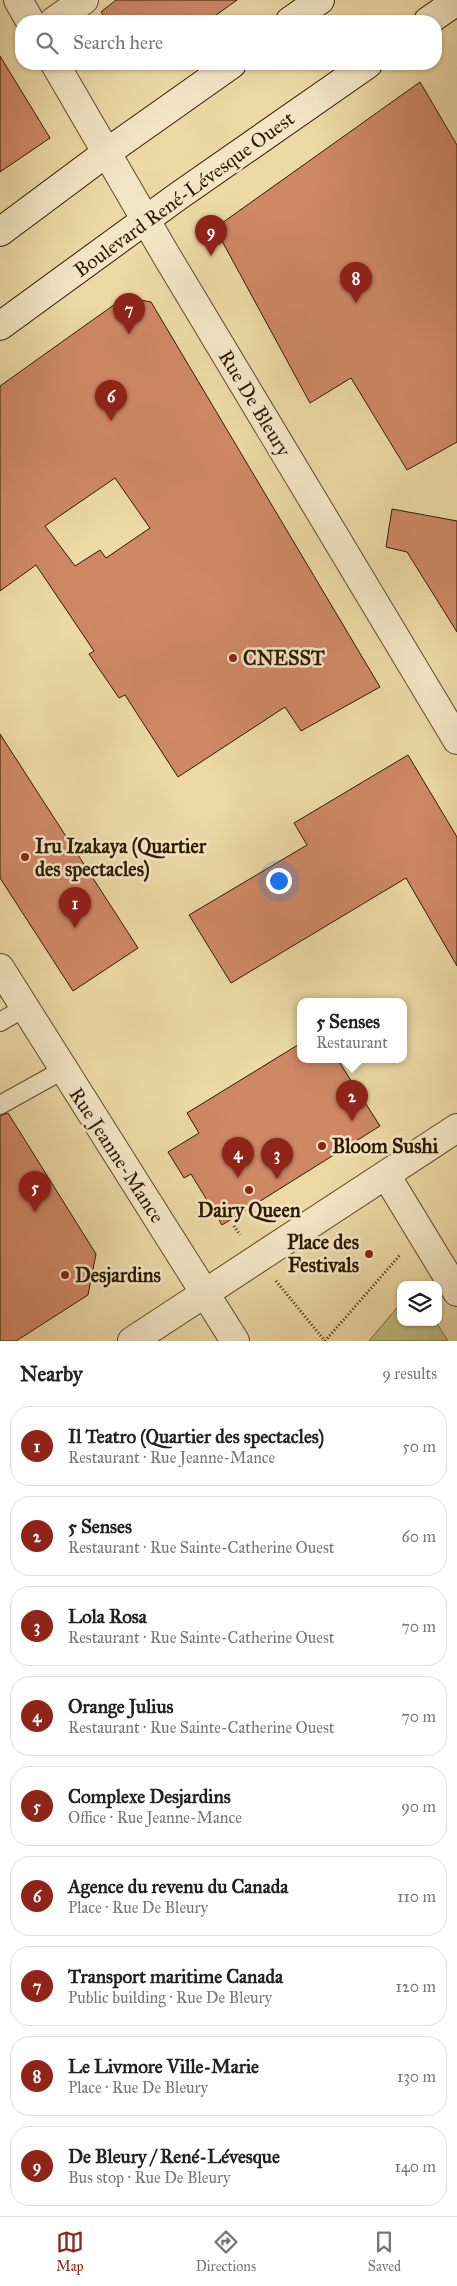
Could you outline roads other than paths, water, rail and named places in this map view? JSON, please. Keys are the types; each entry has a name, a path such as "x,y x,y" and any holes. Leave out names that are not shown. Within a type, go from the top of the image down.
{"street":[{"path":"18,0 27,15"},
{"path":"63,15 84,0"},
{"path":"299,15 320,0"},
{"path":"437,15 457,1"},
{"name":"Rue De Bleury","path":"58,70 106,153 457,740"},
{"path":"0,232 106,153 224,70"},
{"name":"Boulevard René-Lévesque Ouest","path":"0,326 146,220 359,70"},
{"name":"Rue Jeanne-Mance","path":"0,968 235,1341"},
{"path":"132,1341 457,1128"},
{"path":"386,1175 457,1292"}],"lane":[{"path":"0,1022 24,1008"},
{"path":"0,1104 63,1070"}],"place":[{"name":"De Bleury / René-Lévesque","path":"211,256"},
{"name":"Le Livmore Ville-Marie","path":"356,303"},
{"name":"Transport maritime Canada","path":"129,334"},
{"name":"Agence du revenu du Canada","path":"111,421"},
{"name":"CNESST","path":"233,658"},
{"name":"Iru Izakaya (Quartier des spectacles)","path":"25,857"},
{"name":"Il Teatro (Quartier des spectacles)","path":"75,928"},
{"name":"5 Senses","path":"352,1121"},
{"name":"Bloom Sushi","path":"322,1146"},
{"name":"Orange Julius","path":"238,1178"},
{"name":"Lola Rosa","path":"277,1179"},
{"name":"Dairy Queen","path":"249,1190"},
{"name":"Complexe Desjardins","path":"35,1212"},
{"name":"Place des Festivals","path":"369,1254"},
{"name":"Desjardins","path":"65,1275"}]}
